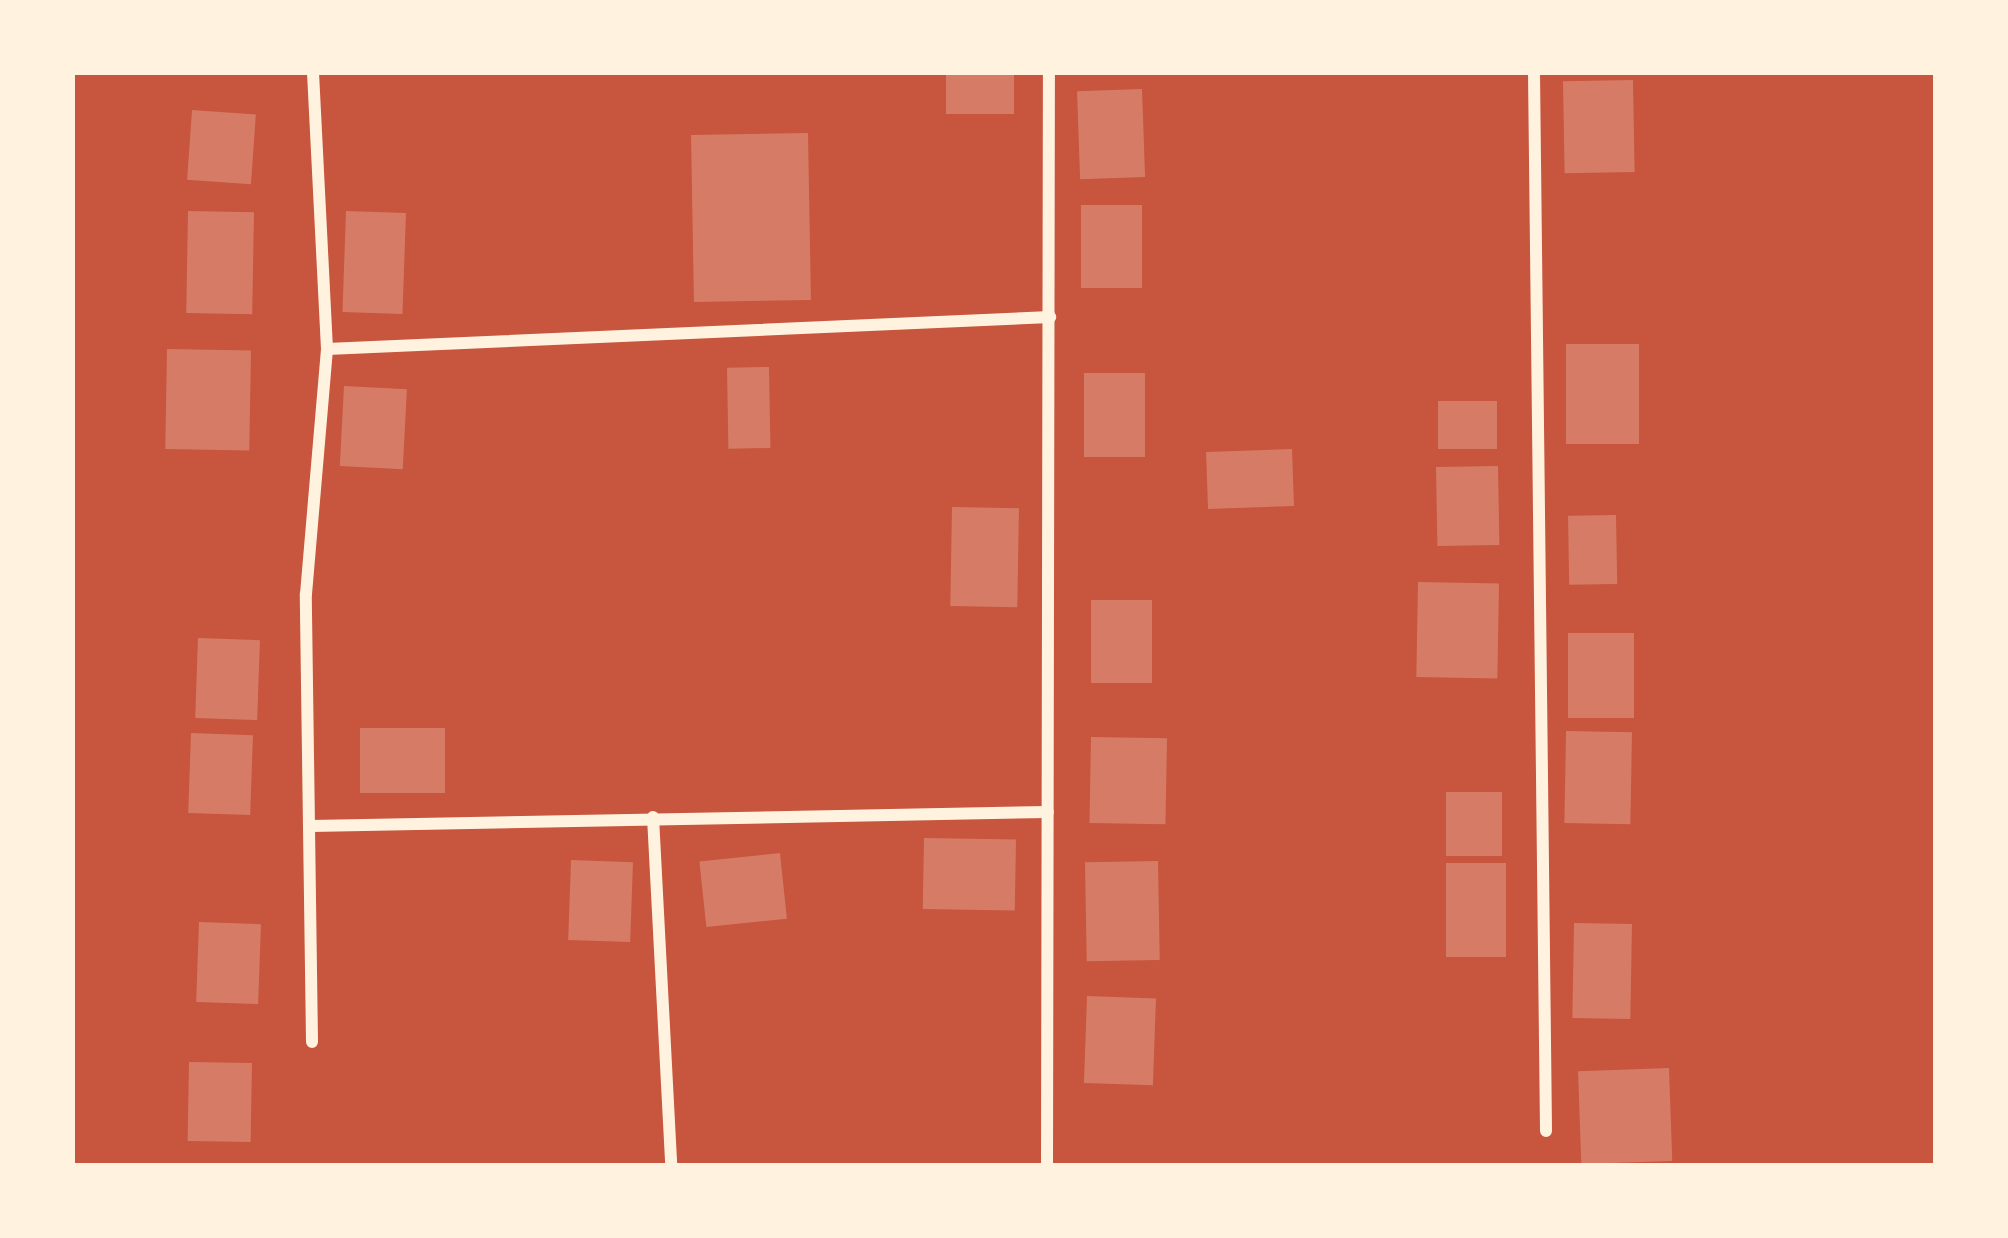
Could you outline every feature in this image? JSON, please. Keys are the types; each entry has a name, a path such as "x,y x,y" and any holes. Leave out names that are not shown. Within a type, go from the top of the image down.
{"street":[{"path":"312,1042 306,594 326,349 313,72"},
{"path":"1047,1166 1049,72"},
{"path":"1534,72 1546,1131"},
{"path":"326,349 1050,317"},
{"path":"311,826 1048,812"},
{"path":"653,817 671,1166"}],"building":[{"path":"946,72 1014,72 1014,114 946,114"},
{"path":"1633,80 1635,172 1565,173 1563,81"},
{"path":"1142,89 1145,177 1080,179 1077,91"},
{"path":"192,110 256,114 251,184 187,180"},
{"path":"808,133 811,300 694,302 691,135"},
{"path":"1081,205 1142,205 1142,288 1081,288"},
{"path":"188,211 254,212 252,314 186,313"},
{"path":"346,211 406,213 402,314 342,312"},
{"path":"1566,344 1639,344 1639,444 1566,444"},
{"path":"167,349 251,350 249,450 165,449"},
{"path":"769,367 770,448 728,449 727,368"},
{"path":"1084,373 1145,373 1145,457 1084,457"},
{"path":"344,386 407,389 403,469 340,466"},
{"path":"1438,401 1497,401 1497,449 1438,449"},
{"path":"1292,449 1294,506 1208,509 1206,452"},
{"path":"1498,466 1499,545 1437,546 1436,467"},
{"path":"952,507 1019,508 1017,607 950,606"},
{"path":"1616,515 1617,584 1569,585 1568,516"},
{"path":"1418,582 1499,583 1497,678 1416,677"},
{"path":"1091,600 1152,600 1152,683 1091,683"},
{"path":"1568,633 1634,633 1634,718 1568,718"},
{"path":"198,638 260,640 257,720 195,718"},
{"path":"360,728 445,728 445,793 360,793"},
{"path":"1566,731 1632,732 1630,824 1564,823"},
{"path":"191,733 253,735 250,815 188,813"},
{"path":"1091,737 1167,738 1165,824 1089,823"},
{"path":"1446,792 1502,792 1502,856 1446,856"},
{"path":"924,838 1016,840 1015,911 923,909"},
{"path":"780,853 787,919 706,927 699,861"},
{"path":"571,860 633,862 630,942 568,940"},
{"path":"1158,861 1160,960 1087,961 1085,862"},
{"path":"1446,863 1506,863 1506,957 1446,957"},
{"path":"199,922 261,924 258,1004 196,1002"},
{"path":"1574,923 1632,924 1630,1019 1572,1018"},
{"path":"1087,996 1156,998 1153,1085 1084,1083"},
{"path":"189,1062 252,1063 251,1142 188,1141"},
{"path":"1669,1068 1672,1161 1581,1164 1578,1071"}]}
